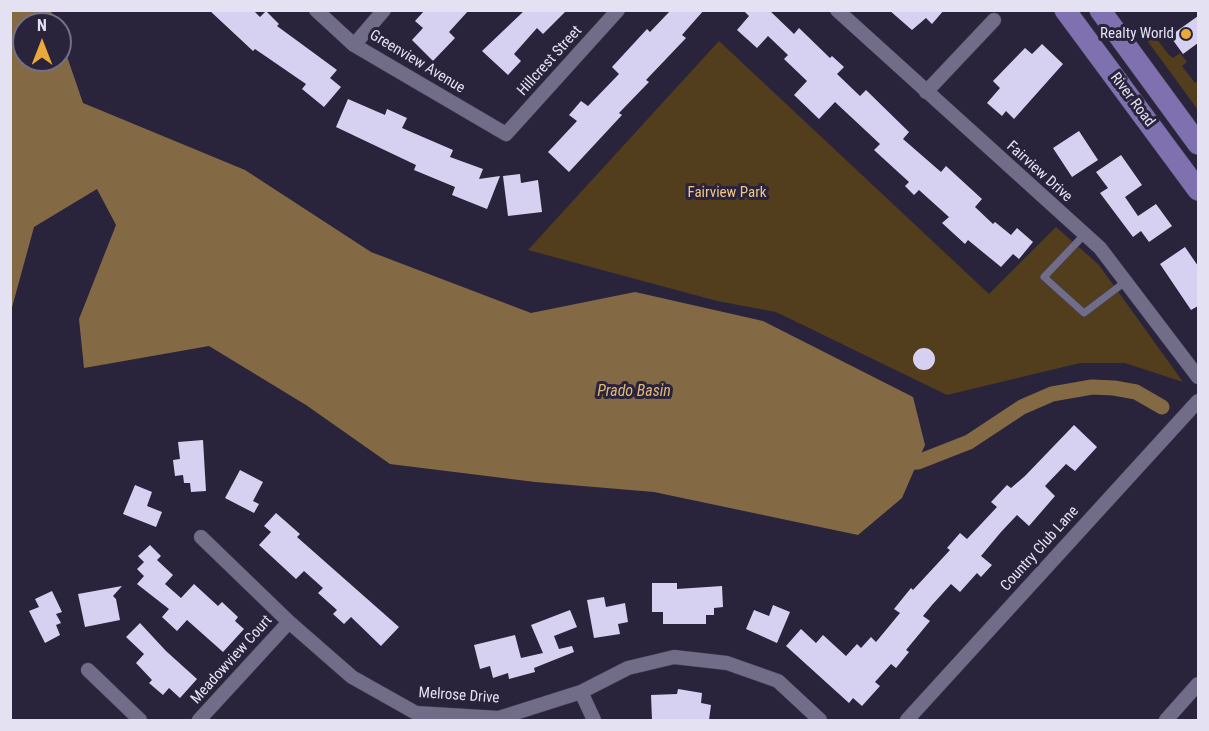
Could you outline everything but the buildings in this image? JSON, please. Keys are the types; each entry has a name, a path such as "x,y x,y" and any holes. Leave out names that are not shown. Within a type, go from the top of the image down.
{"main road":[{"name":"River Road","path":"1065,10 1198,190"},
{"name":"River Road","path":"1100,10 1198,144"}],"street":[{"name":"Greenview Avenue","path":"316,10 354,45 506,134"},
{"path":"354,45 384,10"},
{"name":"Hillcrest Street","path":"506,134 618,10"},
{"name":"Fairview Drive","path":"837,10 1100,248 1198,377"},
{"path":"926,92 994,20"},
{"name":"Country Club Lane","path":"907,720 1198,401"},
{"name":"Melrose Drive","path":"201,537 289,622 352,677 414,717 499,718 581,692 628,668 674,657 727,663 778,681 820,720"},
{"name":"Meadowview Court","path":"200,720 289,622"},
{"path":"88,670 140,720"},
{"path":"1166,720 1198,684"},
{"path":"581,692 594,720"}],"lane":[{"path":"1084,234 1044,277 1084,313 1125,282"}],"green space":[{"path":"1156,27 1161,34 1156,38 1169,55 1173,58 1180,53 1187,62 1182,66 1195,83 1198,81 1198,110 1146,39"},
{"name":"Fairview Park","path":"719,41 989,294 1056,227 1099,265 1183,382 1125,363 1080,363 947,395 776,312 717,301 528,250"}],"water":[{"name":"Prado Basin","path":"11,10 51,11 12,12 12,72 72,71 83,103 245,170 371,252 531,313 635,292 763,321 913,397 925,445 902,498 858,535 654,492 535,482 390,464 306,405 209,346 84,368 79,319 116,225 97,189 34,227 11,311"}],"waterway":[{"path":"899,463 918,462 969,442 1022,407 1052,394 1092,387 1114,388 1136,392 1162,407"}],"place":[{"name":"Realty World","path":"1186,34"}]}
